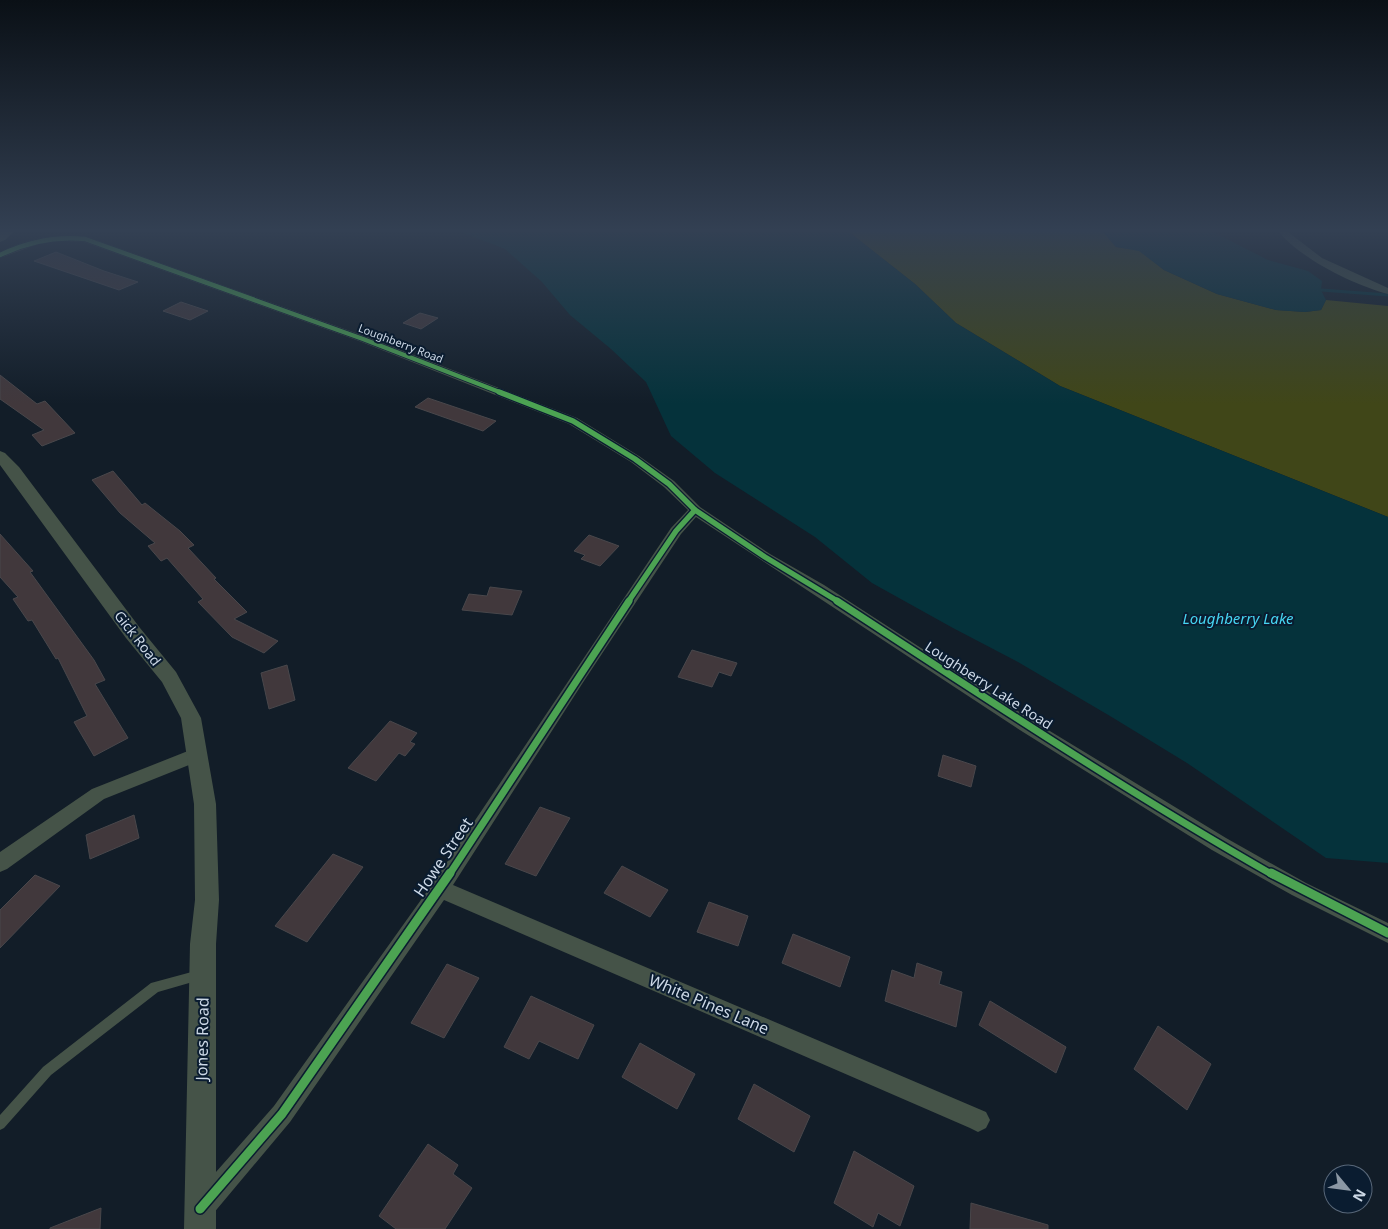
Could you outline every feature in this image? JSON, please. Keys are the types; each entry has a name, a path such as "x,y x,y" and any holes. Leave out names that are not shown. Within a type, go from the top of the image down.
{"street":[{"name":"Loughberry Road","path":"224,289 381,346 532,404 573,421 592,432"},
{"name":"Loughberry Lake Road","path":"592,432 649,469 695,510 1029,726 1219,844 1299,889 1388,933"},
{"name":"Gick Road","path":"0,456 13,470 133,634 169,677 191,718 205,804 206,850"},
{"name":"Howe Street","path":"200,1219 282,1114 440,889 676,531 695,510"},
{"path":"0,863 98,794 157,768 198,754"},
{"name":"Jones Road","path":"200,1219 203,973 207,900 206,850"},
{"name":"White Pines Lane","path":"440,889 978,1120"}],"lane":[{"path":"0,1124 47,1071 155,987 203,973"}],"green space":[{"path":"921,289 1207,289 1217,294 1276,310 1305,312 1321,310 1326,300 1388,306 1388,517 1060,386 956,323"}],"water":[{"name":"Loughberry Lake","path":"548,289 921,289 956,323 1060,386 1388,517 1388,863 1326,858 1187,763 1110,716 1018,662 872,583 815,537 715,473 671,436 646,382 611,349 570,315"},
{"path":"1207,289 1321,289 1326,300 1321,310 1305,312 1276,310 1217,294"}],"building":[{"path":"181,302 208,311 190,320 163,311"},
{"path":"420,313 438,318 421,329 403,323"},
{"path":"0,375 37,404 45,401 75,433 42,446 32,435 44,430 0,399"},
{"path":"428,398 496,421 483,431 415,407"},
{"path":"113,471 142,505 145,503 180,531 194,545 188,548 216,578 214,579 247,612 234,619 278,641 264,653 232,637 198,602 203,599 167,558 161,561 148,546 155,543 120,513 92,480"},
{"path":"0,534 33,571 30,572 94,660 105,680 95,684 128,738 94,756 74,722 87,716 58,658 56,659 32,620 28,621 13,599 18,597 0,577"},
{"path":"589,535 619,546 600,566 581,559 585,555 574,551"},
{"path":"490,587 522,591 512,615 462,610 469,594 487,596"},
{"path":"692,650 737,663 731,676 719,672 712,687 678,677"},
{"path":"287,665 295,700 269,709 261,673"},
{"path":"390,721 417,733 410,742 415,744 405,756 399,753 376,781 348,768"},
{"path":"943,755 976,766 971,787 938,776"},
{"path":"540,807 570,818 536,876 505,864"},
{"path":"134,815 139,838 90,859 86,835"},
{"path":"333,854 363,867 307,942 275,926"},
{"path":"622,866 668,890 650,917 604,893"},
{"path":"35,875 60,886 0,948 0,910"},
{"path":"709,902 748,916 738,946 697,932"},
{"path":"793,934 850,957 840,987 782,963"},
{"path":"917,963 942,972 939,984 962,992 956,1027 885,1001 892,970 914,978"},
{"path":"447,964 479,978 444,1038 411,1023"},
{"path":"531,996 594,1025 578,1059 539,1041 529,1059 504,1047"},
{"path":"990,1001 1066,1047 1056,1073 979,1025"},
{"path":"1158,1026 1211,1064 1187,1110 1134,1069"},
{"path":"640,1043 695,1074 677,1109 622,1077"},
{"path":"754,1084 810,1116 794,1152 738,1119"},
{"path":"428,1144 458,1165 453,1174 472,1188 445,1229 396,1229 379,1216"},
{"path":"854,1151 914,1186 900,1226 878,1213 873,1227 834,1203"},
{"path":"971,1203 1048,1225 1048,1229 970,1229"},
{"path":"101,1208 100,1229 50,1229 50,1228"}],"waterway":[{"path":"1321,290 1388,295"}],"cycle path":[{"path":"225,289 363,339 573,421 635,459 669,484 695,510 765,557 819,589 1029,727 1219,844 1299,889 1388,933"},
{"path":"200,1209 282,1114 440,889 676,531 695,510"}]}
